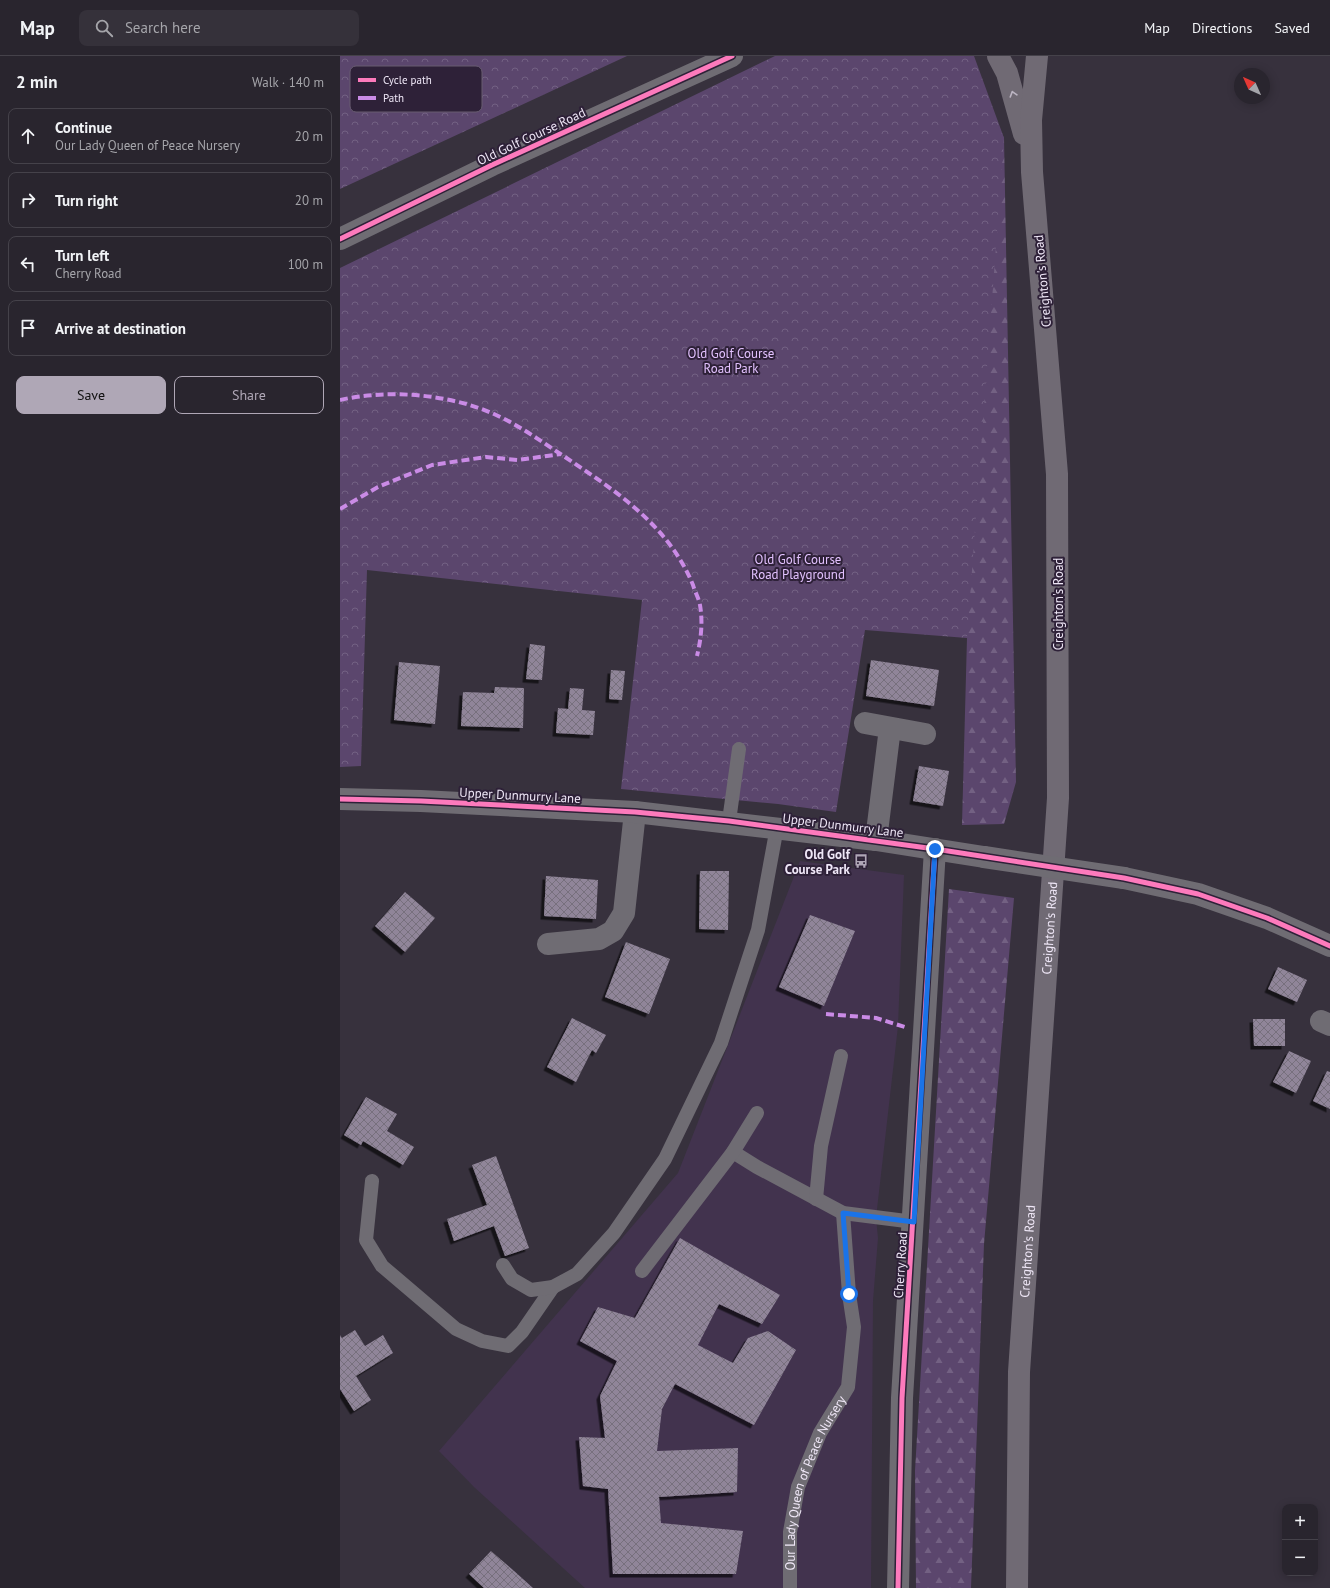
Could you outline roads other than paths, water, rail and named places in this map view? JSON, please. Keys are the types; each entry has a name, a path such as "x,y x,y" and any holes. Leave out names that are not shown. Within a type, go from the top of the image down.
{"highway":[{"name":"Creighton's Road","path":"998,56 1007,73 1022,120 1032,172"},
{"name":"Creighton's Road","path":"1017,1588 1019,1372 1058,798 1057,474 1032,172 1031,120 1037,56"}],"street":[{"name":"Old Golf Course Road","path":"340,239 492,165 732,56"},
{"path":"866,723 925,734"},
{"path":"876,840 890,728"},
{"name":"Upper Dunmurry Lane","path":"340,799 421,801 635,812 729,821 876,840 1124,878 1198,894 1267,918 1330,946"},
{"path":"548,944 599,939 613,931 624,913 635,812"},
{"name":"Cherry Road","path":"898,1588 902,1398 914,1222 935,849"}],"lane":[{"path":"729,821 739,750"},
{"path":"503,1265 512,1279 531,1290 553,1287 577,1274 614,1233 665,1159 721,1043 758,930 777,827"},
{"path":"816,1199 821,1146 841,1056"},
{"path":"642,1271 734,1152 757,1112"},
{"path":"734,1152 757,1167 843,1213 914,1222"},
{"path":"372,1181 366,1240 382,1266 456,1328 482,1341 508,1346 522,1332 553,1287"},
{"name":"Our Lady Queen of Peace Nursery","path":"790,1588 790,1532 798,1487 820,1433 848,1387 854,1327 849,1294 843,1213"}],"place":[{"name":"Old Golf Course Park","path":"861,861"}],"park label":[{"name":"Old Golf Course Road Park","path":"731,360"},
{"name":"Old Golf Course Road Playground","path":"798,566"}]}
